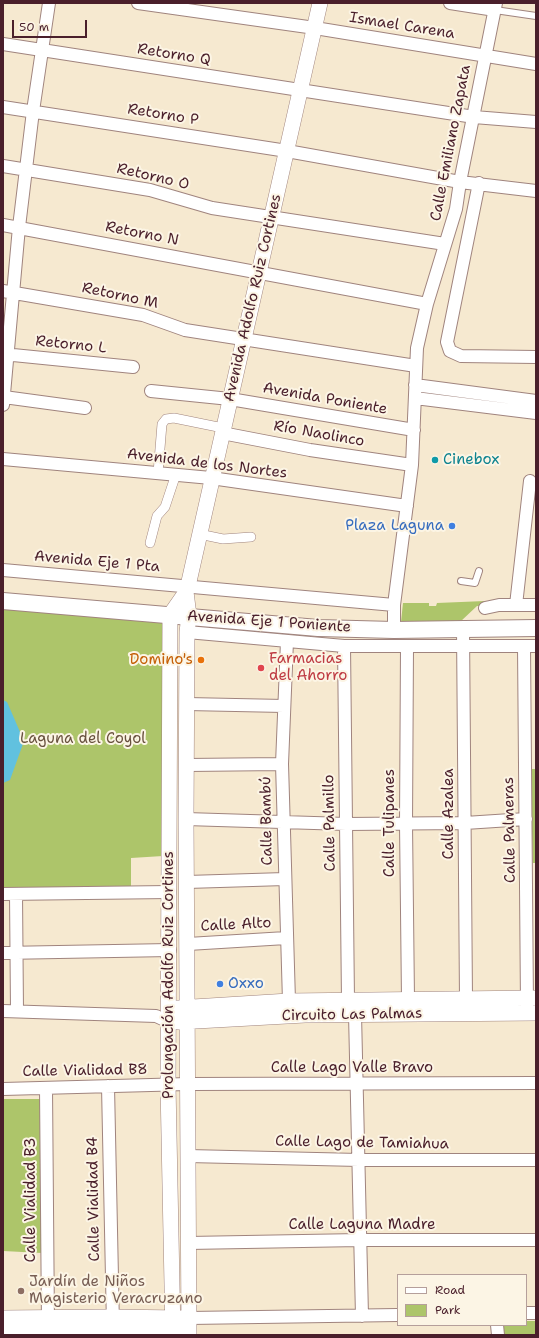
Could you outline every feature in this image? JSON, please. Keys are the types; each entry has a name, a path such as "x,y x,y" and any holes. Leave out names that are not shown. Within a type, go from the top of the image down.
{"main road":[{"name":"Avenida Eje 1 Poniente","path":"3,601 170,615 188,624 394,630 536,628"}],"street":[{"path":"3,405 7,291 19,227 33,111 49,3"},
{"name":"Ismael Carena","path":"138,3 315,28 536,64"},
{"name":"Avenida Adolfo Ruiz Cortines","path":"188,624 187,589 222,430 260,273 320,3"},
{"path":"450,3 495,6"},
{"name":"Calle Emiliano Zapata","path":"394,630 394,605 412,465 416,366 421,327 456,209 484,56 495,6"},
{"name":"Retorno Q","path":"3,44 474,117 536,122"},
{"name":"Retorno P","path":"3,107 287,151 460,182 479,183 536,191"},
{"name":"Retorno O","path":"3,166 150,190 212,208 445,244"},
{"path":"479,183 447,342 450,351 461,356 536,357"},
{"name":"Retorno N","path":"3,225 427,304"},
{"name":"Retorno M","path":"7,291 143,315 185,330 416,366"},
{"name":"Retorno L","path":"5,354 133,368"},
{"path":"415,385 536,401"},
{"path":"151,391 230,399"},
{"path":"3,394 85,408"},
{"path":"415,398 536,413"},
{"name":"Avenida Poniente","path":"230,399 414,430"},
{"path":"158,473 162,424 166,419 174,418 222,430"},
{"name":"Río Naolinco","path":"222,430 310,450 412,465"},
{"name":"Avenida de los Nortes","path":"3,459 211,478 407,506"},
{"path":"150,543 158,516 165,507 176,474"},
{"path":"516,605 530,480"},
{"path":"199,534 223,539 251,537"},
{"name":"Avenida Eje 1 Pta","path":"3,570 187,589 394,605"},
{"name":"Avenida Adolfo Ruiz Cortines","path":"170,615 187,589"},
{"path":"485,608 494,606 536,605"},
{"name":"Prolongación Adolfo Ruiz Cortines","path":"170,615 170,950 165,1016 168,1085 173,1328"},
{"name":"Prolongación Adolfo Ruiz Cortines","path":"188,624 186,812 188,944 189,1328"},
{"name":"Avenida Eje 1 Poniente","path":"188,624 287,641 344,646 536,646"},
{"name":"Calle Azalea","path":"463,629 466,999"},
{"name":"Calle Bambú","path":"287,641 282,764 289,1001"},
{"name":"Calle Palmillo","path":"344,646 348,1000"},
{"name":"Calle Palmeras","path":"524,646 530,765 526,819 531,880 532,1006"},
{"name":"Calle Tulipanes","path":"408,647 406,824 408,999"},
{"path":"170,714 187,708 284,706"},
{"path":"187,765 282,764"},
{"path":"170,805 186,812 284,822 406,824 465,823 526,819"},
{"path":"187,882 285,879"},
{"path":"3,894 170,892"},
{"path":"16,894 17,1010"},
{"name":"Calle Alto","path":"188,944 286,938"},
{"path":"3,953 170,950"},
{"name":"Circuito Las Palmas","path":"165,1016 188,1007 289,1001 466,999 532,1006"},
{"name":"Circuito Las Palmas","path":"165,1016 188,1022 305,1015 532,1006"},
{"path":"3,1011 17,1010 165,1016"},
{"path":"355,1014 362,1316"},
{"name":"Calle Lago Valle Bravo","path":"168,1085 536,1083"},
{"name":"Calle Vialidad B8","path":"3,1088 168,1085"},
{"name":"Calle Vialidad B4","path":"108,1086 113,1334"},
{"name":"Calle Vialidad B3","path":"46,1088 48,1329"},
{"name":"Calle Lago de Tamiahua","path":"188,1156 359,1160 536,1160"},
{"name":"Calle Laguna Madre","path":"188,1243 360,1240 536,1240"},
{"path":"3,1318 48,1329 113,1334 173,1328 397,1315"},
{"path":"3,1332 48,1329 113,1317 173,1328"}],"lane":[{"path":"495,6 536,16"},
{"path":"461,581 475,583 478,570"}],"green space":[{"path":"485,601 484,606 477,606 460,622 401,622 403,603 429,603 429,606 436,606 437,603"},
{"name":"Laguna del Coyol","path":"3,609 162,622 163,856 131,858 131,887 3,887"},
{"path":"530,769 536,769 536,863 533,863"},
{"path":"3,1099 41,1099 42,1253 3,1251"},
{"path":"527,1321 536,1321 536,1335 498,1335 497,1326 527,1326"}],"water":[{"path":"3,700 7,702 24,741 10,780 3,783"}],"place":[{"name":"Cinebox","path":"435,460"},
{"name":"Plaza Laguna","path":"452,526"},
{"name":"Domino's","path":"201,660"},
{"name":"Farmacias del Ahorro","path":"261,668"},
{"name":"Oxxo","path":"220,984"},
{"name":"Jardín de Niños Magisterio Veracruzano","path":"21,1291"}]}
